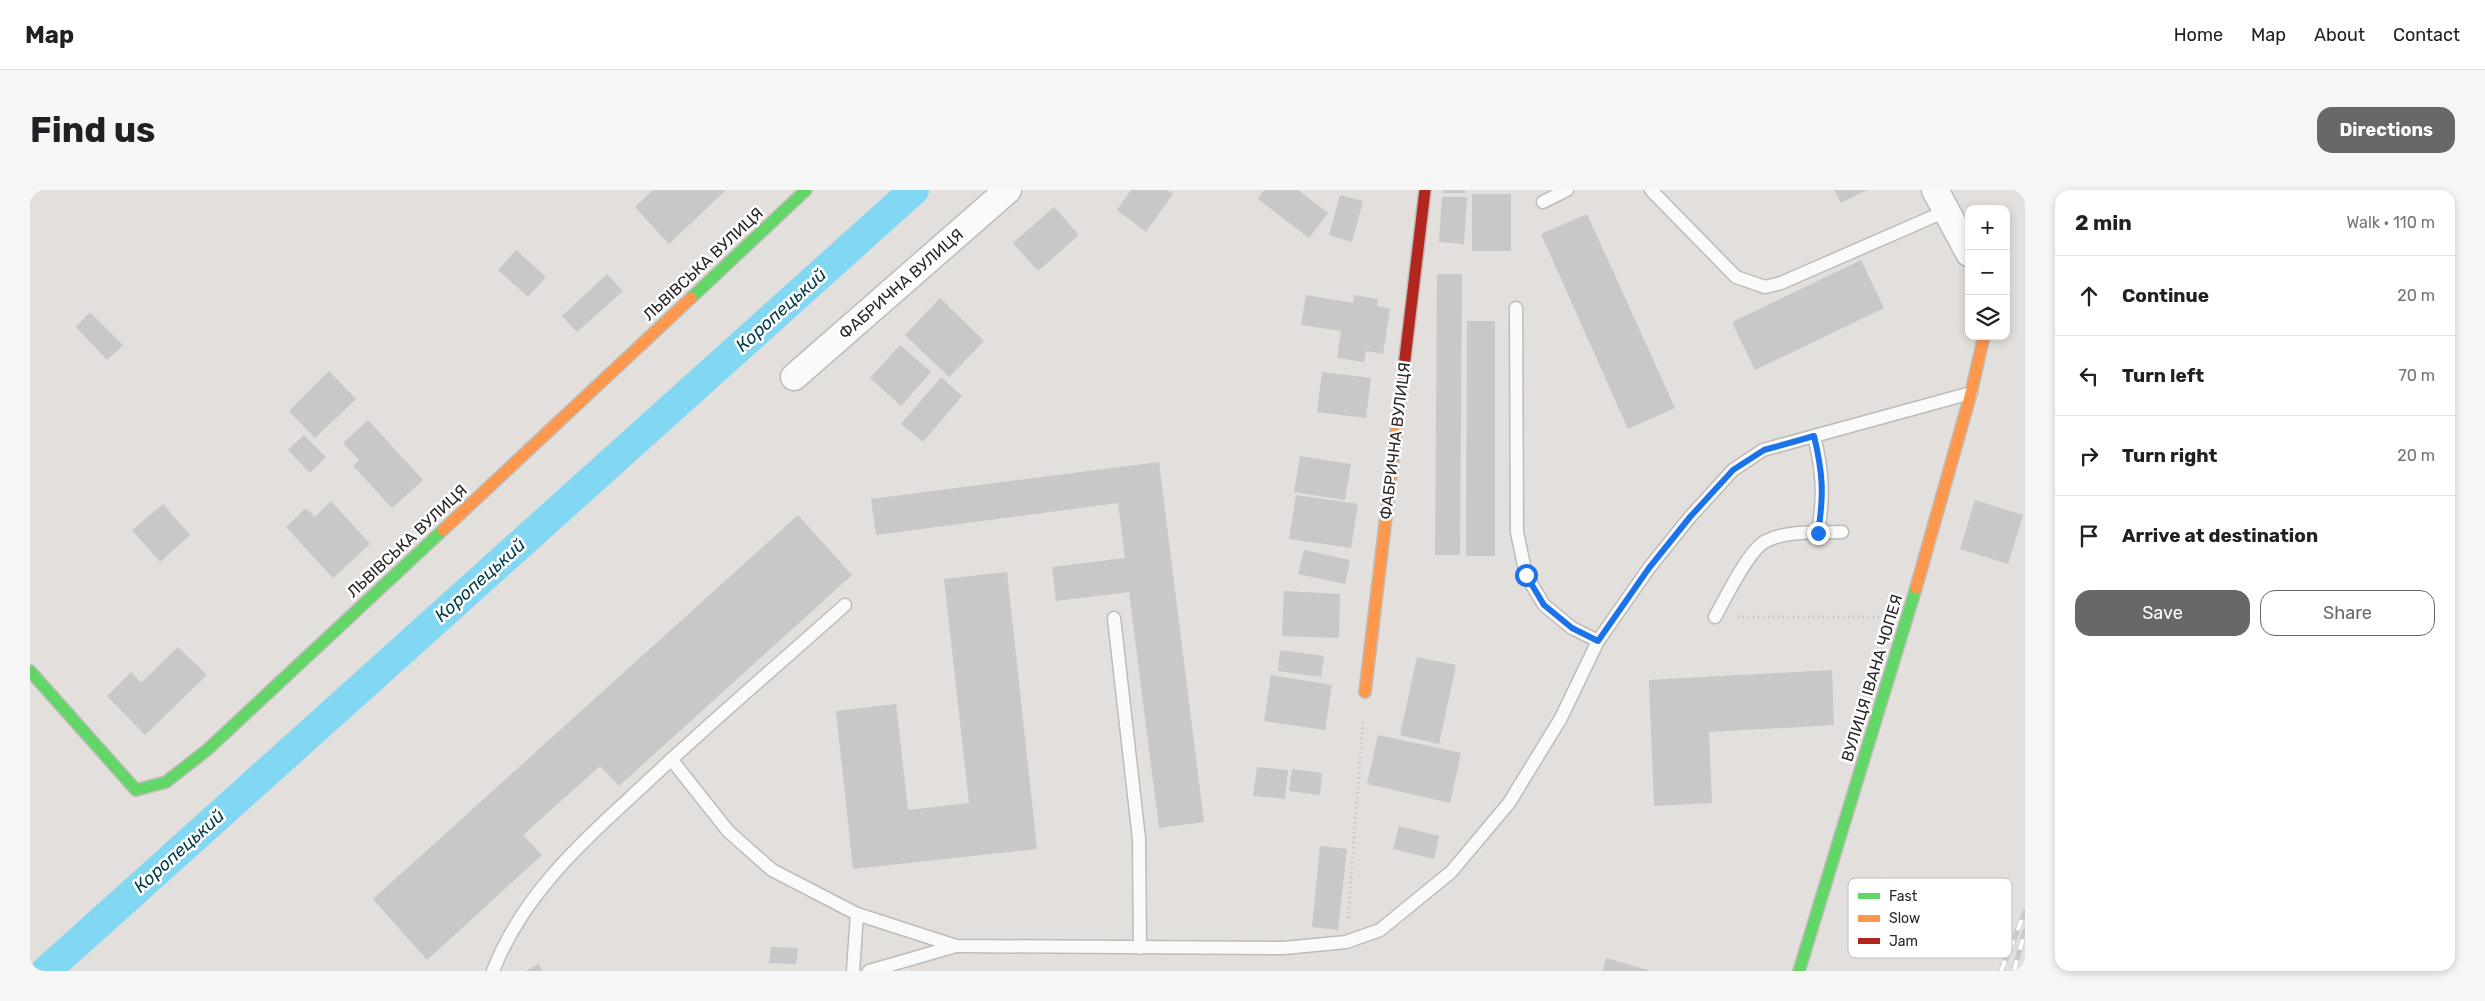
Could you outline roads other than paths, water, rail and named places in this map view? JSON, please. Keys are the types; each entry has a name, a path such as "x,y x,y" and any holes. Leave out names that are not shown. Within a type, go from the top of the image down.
{"street":[{"name":"ЛЬВІВСЬКА ВУЛИЦЯ","path":"30,671 136,790 166,782 214,743 806,190"},
{"name":"ФАБРИЧНА ВУЛИЦЯ","path":"794,377 1008,190"},
{"name":"ФАБРИЧНА ВУЛИЦЯ","path":"1365,692 1425,190"},
{"path":"1940,200 1967,250"},
{"name":"ВУЛИЦЯ ІВАНА ЧОПЕЯ","path":"1800,971 1908,617 1971,393 1983,340"}],"lane":[{"path":"1543,202 1567,190"},
{"path":"1651,190 1736,276 1765,287 1781,284 1940,200"},
{"path":"1516,308 1517,532 1526,575 1544,605 1572,628 1598,641"},
{"path":"869,971 956,946 1284,948 1346,942 1380,930 1451,872 1509,803 1561,718 1598,641 1649,568 1690,517 1733,470 1764,450 1971,393"},
{"path":"1814,436 1822,470 1823,485 1818,533"},
{"path":"1715,617 1753,553 1765,541 1779,536 1842,532"},
{"path":"493,971 504,944 531,898 579,845 671,759 845,605"},
{"path":"1114,618 1139,839 1140,948"},
{"path":"671,759 728,831 772,870 857,914 956,946"},
{"path":"853,971 857,914"}],"waterway":[{"name":"Коропецький","path":"46,971 914,190"}],"railway":[{"path":"2012,944 2025,912"},
{"path":"2014,971 2025,931"},
{"path":"2001,971 2006,958"}]}
